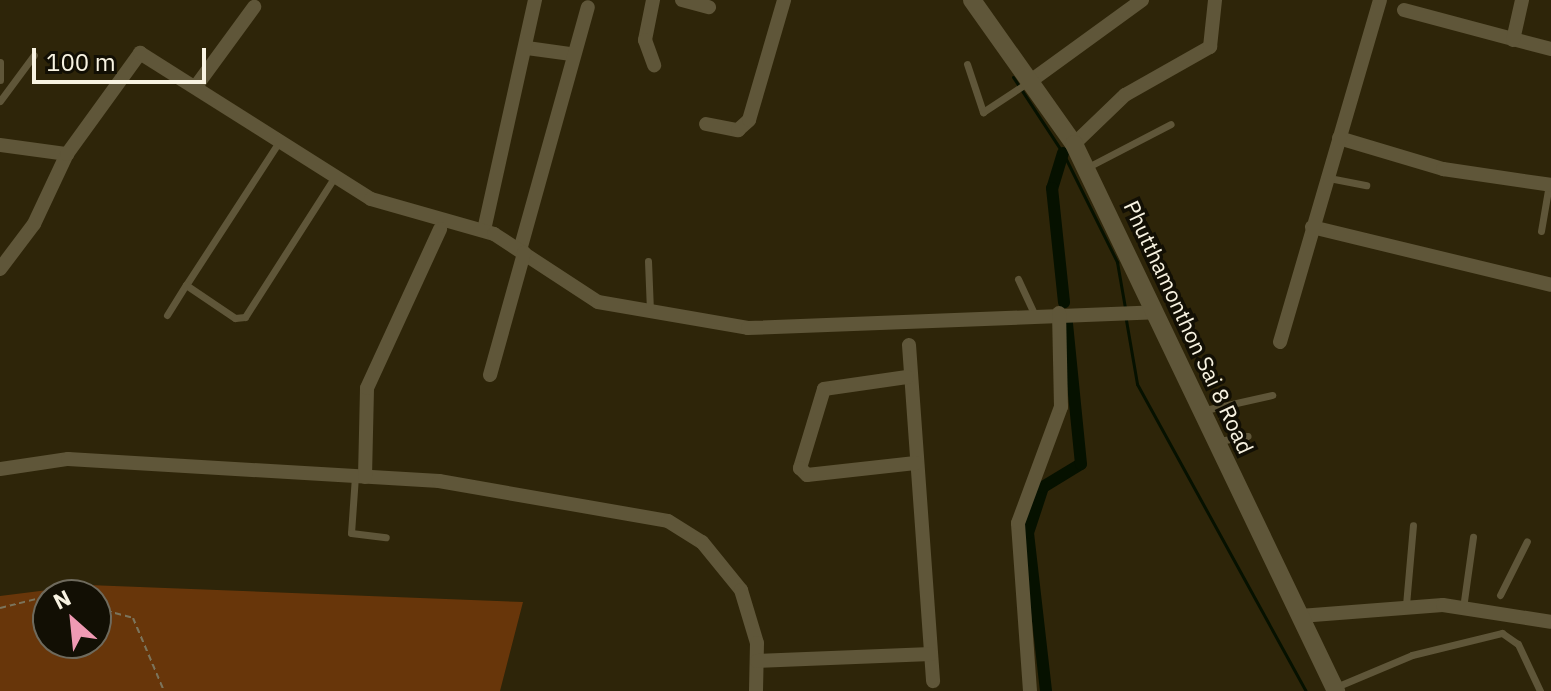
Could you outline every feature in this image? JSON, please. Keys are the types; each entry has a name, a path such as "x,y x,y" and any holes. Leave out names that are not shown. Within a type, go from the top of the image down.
{"street":[{"path":"484,230 527,48 535,0"},
{"path":"653,0 645,40 654,65"},
{"path":"682,0 709,7"},
{"path":"706,124 745,127 784,0"},
{"name":"Phutthamonthon Sai 8 Road","path":"972,0 1032,80 1074,144 1334,690"},
{"path":"1032,80 1142,0"},
{"path":"1074,144 1125,95 1210,47 1215,0"},
{"path":"1280,342 1380,0"},
{"path":"1513,40 1522,0"},
{"path":"197,85 254,7"},
{"path":"490,375 553,148 570,54 588,7"},
{"path":"1404,10 1551,49"},
{"path":"527,48 570,54"},
{"path":"0,269 34,224 67,154 140,53 197,85 371,199 484,230 522,251 598,302 748,328 1034,313 1156,312"},
{"path":"1339,138 1443,169 1550,185"},
{"path":"0,145 67,154"},
{"path":"1312,227 1551,285"},
{"path":"360,477 367,388 440,229"},
{"path":"1030,691 1018,523 1061,407 1059,313"},
{"path":"909,345 907,377 933,681"},
{"path":"907,377 824,389 800,468 807,475 915,463"},
{"path":"0,469 68,459 360,477 556,498 668,521 702,542 741,590 757,661 756,691"},
{"path":"1300,616 1406,605 1463,608 1498,603 1551,622"},
{"path":"757,661 931,654"}],"lane":[{"path":"0,101 34,55"},
{"path":"0,62 0,80"},
{"path":"967,64 983,112 1032,80"},
{"path":"1086,168 1171,124"},
{"path":"167,315 280,140"},
{"path":"186,285 235,318 245,317 335,176"},
{"path":"1327,177 1366,185"},
{"path":"1541,231 1550,185"},
{"path":"648,261 650,313"},
{"path":"1018,279 1034,313"},
{"path":"1203,411 1272,395"},
{"path":"1217,442 1248,436"},
{"path":"360,477 351,533 386,537"},
{"path":"1406,605 1413,525"},
{"path":"1463,608 1473,537"},
{"path":"1498,603 1527,541"},
{"path":"1334,690 1412,655 1502,633 1518,644 1540,691"}],"path":[{"path":"0,608 32,600"},
{"path":"112,612 133,618 164,691"}],"shaded area":[{"path":"112,586 523,602 500,691 0,691 0,596 32,592 32,659 112,659"}],"waterway":[{"path":"1013,77 1063,153 1117,262 1125,308"},
{"path":"1063,153 1052,188 1064,302"},
{"path":"1126,320 1137,384 1306,691"},
{"path":"1046,691 1028,533 1043,487 1081,464 1067,323"}]}
